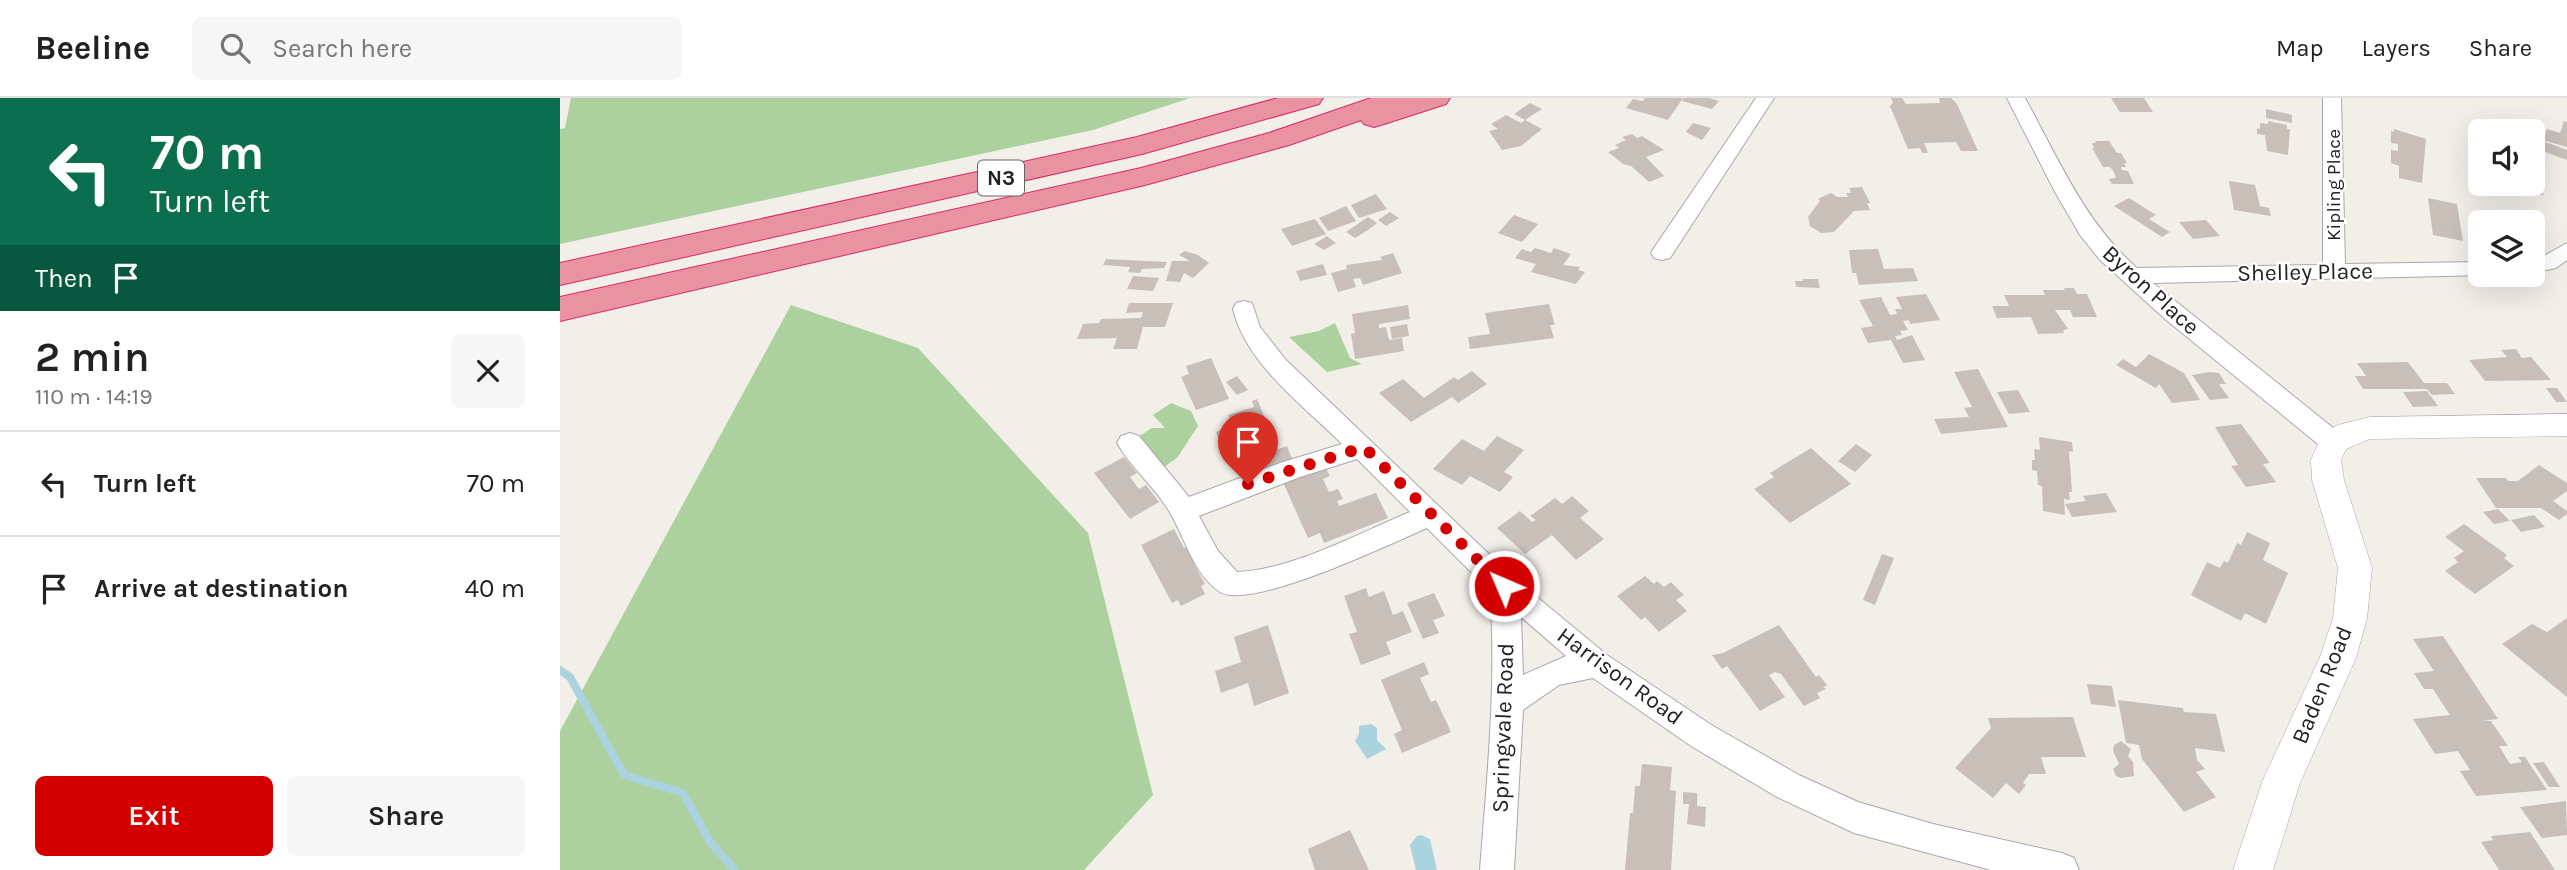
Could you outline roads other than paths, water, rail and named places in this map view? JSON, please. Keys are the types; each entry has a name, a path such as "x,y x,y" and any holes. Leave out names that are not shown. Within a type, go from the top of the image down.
{"highway":[{"path":"996,179 1251,98"},
{"name":"N3","path":"560,274 996,179 1195,131 1309,98"},
{"name":"N3","path":"560,309 1105,186 1279,139 1398,98"},
{"path":"1279,139 1359,122 1436,98"}],"street":[{"path":"1662,253 1765,98"},
{"name":"Byron Place","path":"2017,98 2088,230 2131,276 2333,442"},
{"name":"Kipling Place","path":"2332,98 2334,271"},
{"path":"2545,263 2567,250"},
{"name":"Shelley Place","path":"2131,276 2468,269"},
{"name":"Harrison Road","path":"1244,309 1249,329 1278,366 1504,586 1597,664 1702,736 1788,786 1854,817 1933,840 2062,870"},
{"path":"2333,442 2359,430 2389,426 2567,425"},
{"name":"Baden Road","path":"2253,870 2281,782 2338,658 2350,618 2355,568 2329,481 2326,460 2333,442"},
{"path":"1130,443 1183,511 1199,548 1209,563 1231,584 1240,586 1283,574 1432,514"},
{"path":"1183,511 1281,472 1364,447"},
{"name":"Springvale Road","path":"1497,870 1508,704 1504,586"},
{"path":"1508,704 1545,676 1572,667 1597,664"}],"water":[{"path":"1371,724 1377,728 1377,740 1386,749 1367,759 1355,741 1359,726"},
{"path":"1421,835 1430,839 1437,870 1416,870 1410,845"}],"waterway":[{"path":"560,670 570,677 624,775 683,793 710,842 735,870"}]}
